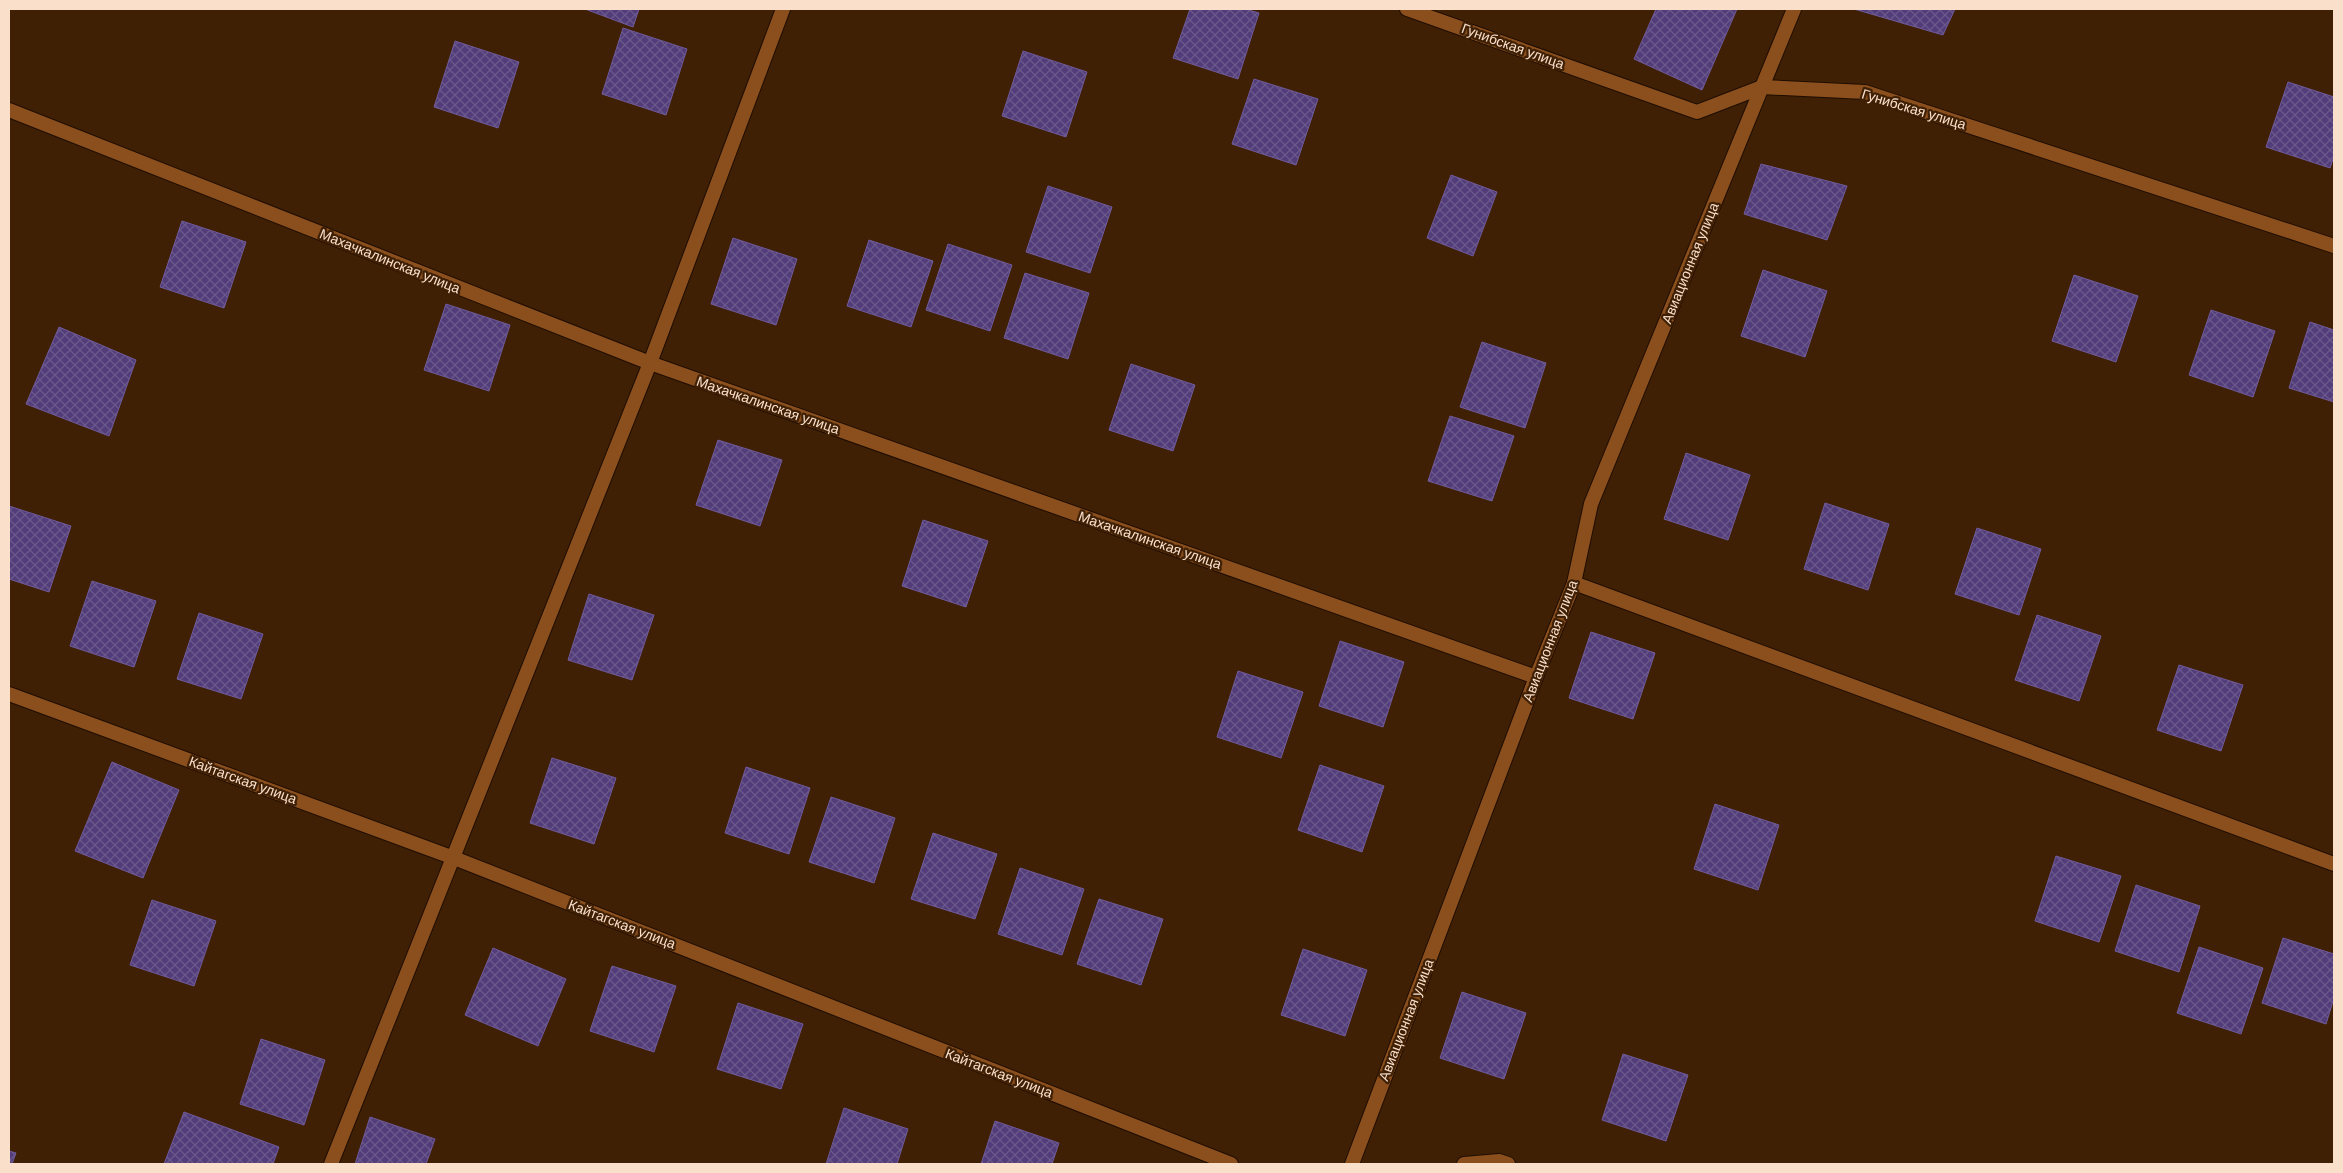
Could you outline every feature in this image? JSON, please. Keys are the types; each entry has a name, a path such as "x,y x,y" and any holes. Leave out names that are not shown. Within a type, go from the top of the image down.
{"street":[{"path":"331,1164 650,363 783,9"},
{"name":"Гунибская улица","path":"1407,9 1697,112 1762,87 1865,92 2334,246"},
{"name":"Авиационная улица","path":"1352,1164 1536,677 1574,583 1591,504 1794,9"},
{"name":"Махачкалинская улица","path":"9,110 650,363 1536,677"},
{"path":"1574,583 2334,864"},
{"name":"Кайтагская улица","path":"9,694 454,858 1231,1164"},
{"path":"1464,1164 1499,1161 1508,1164"}],"building":[{"path":"585,9 639,9 633,27"},
{"path":"1190,9 1245,9 1259,13 1238,79 1173,58"},
{"path":"1656,9 1737,9 1702,90 1634,59"},
{"path":"1854,9 1955,9 1943,35"},
{"path":"623,28 687,49 666,115 602,94"},
{"path":"455,41 519,62 498,128 434,107"},
{"path":"1023,51 1087,72 1066,137 1002,116"},
{"path":"1254,79 1318,99 1296,165 1232,144"},
{"path":"2288,82 2334,97 2334,156 2330,168 2266,147"},
{"path":"1761,164 1847,186 1827,240 1744,214"},
{"path":"1451,175 1497,192 1473,256 1427,238"},
{"path":"1048,186 1112,207 1090,273 1026,252"},
{"path":"182,221 246,242 224,308 160,287"},
{"path":"733,238 797,259 776,325 711,304"},
{"path":"869,240 933,261 911,327 847,306"},
{"path":"948,244 1012,265 990,331 926,310"},
{"path":"1763,270 1827,291 1805,357 1741,336"},
{"path":"1025,273 1089,293 1068,359 1004,338"},
{"path":"2074,275 2138,296 2116,362 2052,341"},
{"path":"446,304 510,325 489,391 424,370"},
{"path":"2211,310 2275,331 2253,397 2189,375"},
{"path":"2310,322 2334,330 2334,402 2289,388"},
{"path":"59,327 136,360 109,436 26,404"},
{"path":"1482,342 1546,363 1525,428 1460,407"},
{"path":"1131,364 1195,385 1173,451 1109,430"},
{"path":"1450,416 1514,436 1492,501 1428,481"},
{"path":"718,440 782,460 760,526 696,505"},
{"path":"1686,453 1750,475 1728,540 1664,519"},
{"path":"1825,503 1889,524 1868,590 1804,569"},
{"path":"9,506 71,526 49,592 9,579"},
{"path":"923,520 988,541 966,607 902,586"},
{"path":"1977,528 2041,549 2019,615 1955,594"},
{"path":"92,581 156,601 134,667 70,646"},
{"path":"589,594 654,615 632,680 568,660"},
{"path":"199,613 263,634 241,699 177,679"},
{"path":"2037,615 2101,636 2079,701 2015,680"},
{"path":"1591,632 1655,653 1633,719 1569,698"},
{"path":"1340,641 1404,662 1383,727 1319,706"},
{"path":"2179,665 2243,685 2221,751 2157,730"},
{"path":"1238,671 1303,692 1281,758 1217,737"},
{"path":"552,758 616,778 594,844 530,823"},
{"path":"112,762 179,790 143,878 75,851"},
{"path":"1320,765 1384,786 1362,852 1298,830"},
{"path":"746,767 810,788 789,854 725,833"},
{"path":"831,797 895,818 874,883 809,862"},
{"path":"1715,804 1779,825 1758,890 1694,869"},
{"path":"933,833 997,854 975,919 911,899"},
{"path":"2056,856 2121,876 2099,942 2035,921"},
{"path":"1020,868 1084,889 1062,955 998,934"},
{"path":"2136,885 2200,906 2179,972 2115,951"},
{"path":"1099,899 1163,919 1141,985 1077,964"},
{"path":"152,900 216,921 194,986 130,965"},
{"path":"2283,938 2334,954 2334,998 2326,1024 2262,1003"},
{"path":"2199,947 2263,968 2241,1034 2177,1013"},
{"path":"493,948 566,979 538,1046 465,1015"},
{"path":"1303,949 1367,970 1345,1036 1281,1015"},
{"path":"612,966 676,986 654,1052 590,1031"},
{"path":"1462,992 1526,1013 1504,1079 1440,1058"},
{"path":"738,1003 803,1024 781,1089 717,1069"},
{"path":"261,1039 325,1060 304,1125 240,1104"},
{"path":"1623,1054 1688,1075 1666,1141 1602,1120"},
{"path":"844,1108 908,1129 897,1164 826,1164"},
{"path":"184,1112 279,1147 273,1164 164,1164"},
{"path":"370,1117 435,1139 426,1164 355,1164"},
{"path":"995,1121 1059,1143 1052,1164 981,1164"},
{"path":"9,1151 16,1153 12,1164 9,1164"}]}
